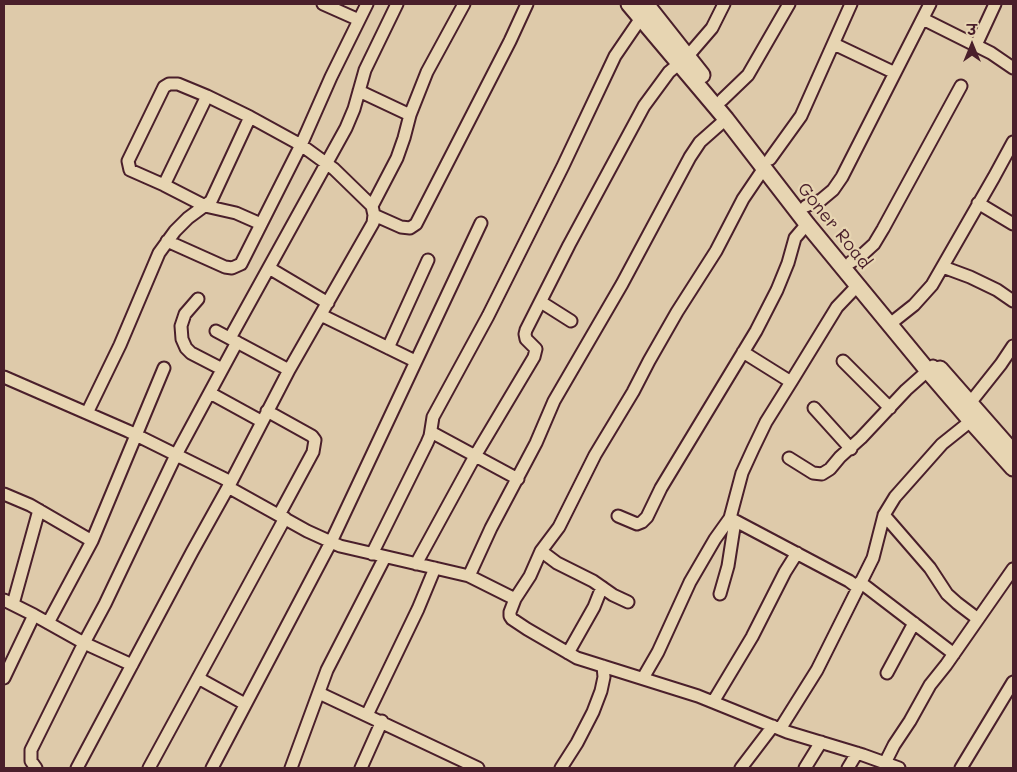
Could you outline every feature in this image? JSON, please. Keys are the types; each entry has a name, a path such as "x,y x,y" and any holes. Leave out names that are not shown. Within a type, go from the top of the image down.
{"street":[{"path":"323,4 359,20"},
{"path":"167,241 226,267 232,268 241,264 301,145 331,77 367,4"},
{"path":"36,768 31,761 31,750 109,595 176,455 222,369 269,268 354,110 365,70 397,4"},
{"path":"76,768 230,485 289,370 373,223 373,211 397,158 410,115 427,72 464,4"},
{"path":"261,224 236,213 205,206 130,170 128,161 164,87 169,84 178,84 207,96 301,145 326,163 373,211 401,227 410,228 416,224 506,50 527,4"},
{"name":"Goner Road","path":"630,4 646,8 726,119 806,206 851,262 894,322"},
{"path":"416,564 474,456 534,357 536,348 526,339 525,334 569,245 644,106 656,89 712,28 724,4"},
{"path":"722,100 748,75 789,4"},
{"path":"851,4 801,116 743,199 716,251 649,361 633,392 595,455 559,527 541,551 530,576 510,612 512,619 577,658 643,678 713,702 776,727 899,768"},
{"path":"806,206 821,200 833,190 930,4"},
{"path":"976,45 995,4"},
{"path":"372,554 427,443 433,417 497,298 615,56 646,8"},
{"path":"922,20 1012,63"},
{"path":"834,44 895,73"},
{"name":"Goner Road","path":"683,60 722,100 807,224 858,285 894,322 973,413 1013,452"},
{"path":"851,262 862,256 874,244 883,230 961,86"},
{"path":"358,91 410,115"},
{"path":"164,185 207,96"},
{"path":"87,413 120,345 159,253 188,218 211,201 250,117"},
{"path":"469,576 491,528 536,443 554,401 622,284 690,157 700,142 726,119"},
{"path":"894,322 932,285 1012,145"},
{"path":"978,203 1013,224"},
{"path":"212,768 331,542 481,223"},
{"path":"618,516 637,524 647,517 661,488 756,331 777,290 795,238 807,224"},
{"path":"388,348 428,260"},
{"path":"943,267 997,290 1013,301"},
{"path":"269,268 328,303"},
{"path":"720,594 728,566 733,520 742,473 753,448 766,422 837,307 858,285"},
{"path":"198,299 184,314 181,326 182,339 186,348 191,353 222,369"},
{"path":"541,302 571,321"},
{"path":"321,315 416,362"},
{"path":"216,331 289,370"},
{"path":"741,768 776,727 817,670 872,558 884,515 895,497 942,444 973,413 1013,346"},
{"path":"743,352 791,382"},
{"path":"844,361 890,408"},
{"path":"789,458 813,472 822,474 830,469 906,390 932,367"},
{"path":"48,623 92,541 164,368"},
{"path":"4,377 136,435 176,455 282,517 340,546 469,576 516,599"},
{"path":"149,768 282,517 313,452 315,440 312,436 210,393"},
{"path":"814,408 851,448"},
{"name":"Goner Road","path":"973,413 1013,468"},
{"path":"431,432 518,479"},
{"path":"4,494 39,510 92,541"},
{"path":"39,510 8,602 84,643 132,665"},
{"path":"884,515 930,568 947,594 978,619"},
{"path":"733,520 859,585 914,623 954,654"},
{"path":"643,678 658,652 690,582 715,539 733,520"},
{"path":"541,551 557,563 628,602"},
{"path":"713,702 752,637 797,553"},
{"path":"290,768 327,670 385,556"},
{"path":"367,715 418,609 435,568"},
{"path":"885,763 930,685 1013,569"},
{"path":"568,653 594,607 602,587"},
{"path":"4,678 34,615"},
{"path":"888,673 914,623"},
{"path":"561,768 593,712 601,692 604,677 603,666"},
{"path":"198,678 245,704"},
{"path":"962,768 1013,682"},
{"path":"319,693 382,721 478,768"},
{"path":"361,768 382,721"},
{"path":"805,768 821,742"},
{"path":"848,768 857,753"}]}
